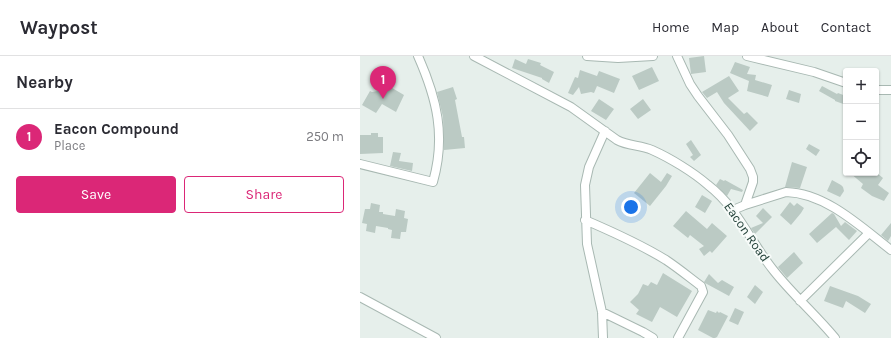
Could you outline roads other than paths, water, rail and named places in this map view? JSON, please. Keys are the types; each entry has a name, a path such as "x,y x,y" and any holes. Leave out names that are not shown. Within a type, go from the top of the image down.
{"street":[{"path":"360,164 433,182 438,165 440,131 438,113 428,78 418,56"},
{"name":"Eacon Road","path":"474,56 571,107 622,142 652,150 678,164 709,185 734,210 774,272 835,338"},
{"path":"587,56 618,58 653,56"},
{"path":"677,56 690,84 728,135 750,169 753,177 745,205"},
{"path":"747,56 814,72 843,82"},
{"path":"879,90 891,90"},
{"path":"602,338 602,312 587,244 585,185 588,167 605,131"},
{"path":"734,210 786,192 800,194 819,199 891,250"},
{"path":"585,220 641,245 667,261 701,286 703,292 678,338"},
{"path":"800,301 869,233"},
{"path":"360,296 436,338"},
{"path":"602,312 653,338"}],"place":[{"name":"Eacon Compound","path":"383,99"}]}
